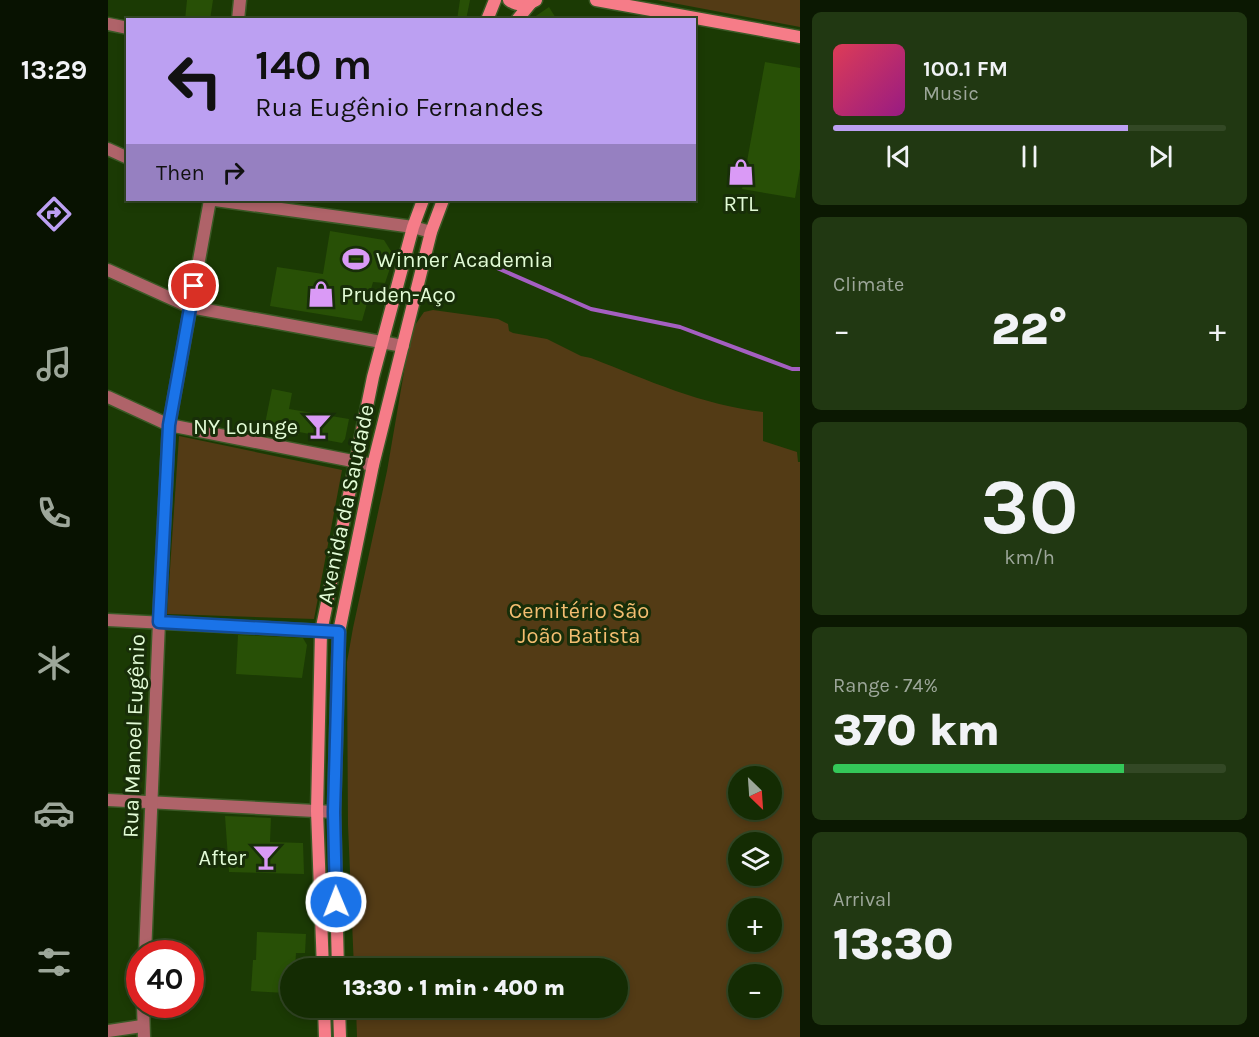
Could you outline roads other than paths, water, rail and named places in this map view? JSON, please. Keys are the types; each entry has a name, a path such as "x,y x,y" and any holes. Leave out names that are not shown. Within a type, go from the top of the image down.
{"street":[{"path":"238,18 240,0"},
{"path":"489,18 495,0"},
{"path":"509,0 521,5 533,2"},
{"path":"596,0 695,18"},
{"path":"519,18 533,2"},
{"path":"696,18 800,37"},
{"path":"108,24 126,28"},
{"path":"108,149 126,158"},
{"name":"Rua Manoel Eugênio","path":"146,940 169,425 210,201"},
{"path":"222,201 413,227 431,232"},
{"name":"Avenida da Saudade","path":"323,958 317,811 321,632 373,377 413,227 423,201"},
{"name":"Avenida da Saudade","path":"338,958 334,812 339,632 372,465 431,232 443,201"},
{"path":"108,270 190,307 403,346"},
{"path":"108,397 169,425 372,465"},
{"path":"108,620 339,632"},
{"path":"108,800 334,812"},
{"path":"324,1018 325,1037"},
{"path":"339,1018 340,1037"},
{"path":"108,1030 143,1031"}],"waterway":[{"path":"481,261 591,309 680,327 792,369 800,369"}],"place":[{"name":"RTL","path":"741,172"},
{"name":"Winner Academia","path":"356,259"},
{"name":"Pruden-Aço","path":"321,294"},
{"name":"NY Lounge","path":"318,426"},
{"name":"After","path":"266,857"}],"park label":[{"name":"Cemitério São João Batista","path":"579,622"}]}
